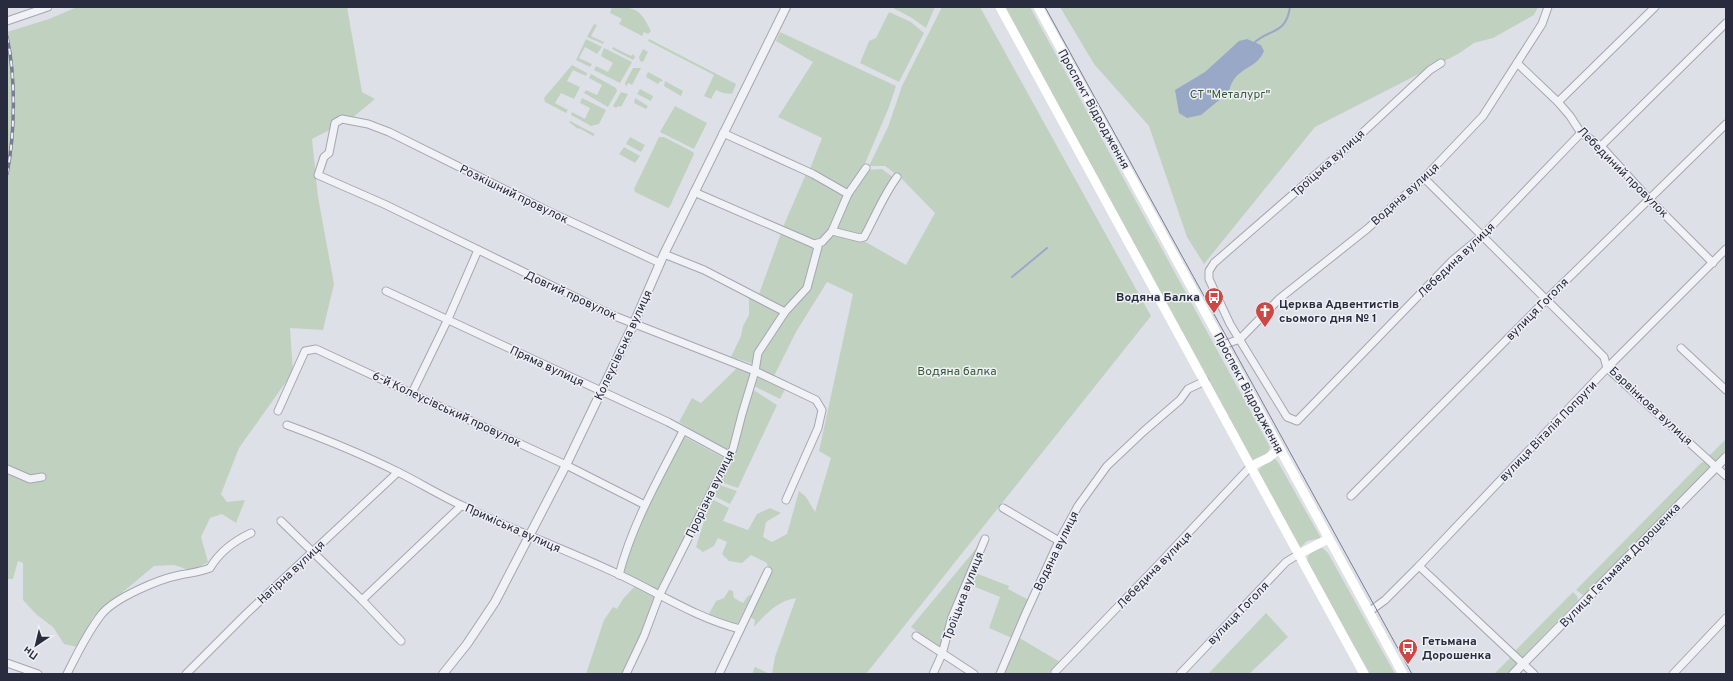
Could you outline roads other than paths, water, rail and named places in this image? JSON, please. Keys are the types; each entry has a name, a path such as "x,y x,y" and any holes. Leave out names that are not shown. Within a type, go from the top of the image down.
{"main road":[{"path":"1000,7 1364,674"},
{"name":"Проспект Відродження","path":"1038,7 1328,539 1370,611 1403,674"},
{"path":"1251,466 1268,458 1279,449"},
{"path":"1299,554 1328,539"}],"street":[{"path":"7,21 48,7"},
{"name":"Колеусівська вулиця","path":"443,674 467,644 495,602 529,537 566,465 634,323 664,254 694,192 786,7"},
{"name":"Водяна вулиця","path":"1223,345 1240,339 1279,299 1367,229 1424,178 1483,116 1542,24 1548,7"},
{"path":"1558,102 1656,7"},
{"path":"1601,146 1726,23"},
{"name":"Троїцька вулиця","path":"1240,339 1230,324 1209,279 1209,271 1214,263 1345,149 1430,70 1441,63"},
{"name":"Лебединий провулок","path":"1517,64 1558,102 1581,133 1601,146 1649,199 1713,263"},
{"name":"Розкішний провулок","path":"318,175 324,158 328,153 335,123 342,119 368,124 388,132 548,211 660,263"},
{"name":"вулиця Гоголя","path":"1351,496 1547,299 1726,124"},
{"name":"Лебедина вулиця","path":"1240,339 1287,417 1297,421 1453,260 1482,236 1581,133"},
{"path":"723,134 813,174 848,194"},
{"path":"694,192 814,244 822,242 832,231 848,194 866,168"},
{"name":"Довгий провулок","path":"318,175 384,204 612,315 755,371 816,400 822,410 818,428 786,500"},
{"path":"832,231 860,238 864,237 877,214 888,189 897,177"},
{"name":"Барвінкова вулиця","path":"1424,178 1604,357 1607,368 1726,476"},
{"name":"Прорізна вулиця","path":"626,674 644,636 660,596 733,449 755,371 758,353 785,312 807,288 818,247 814,244"},
{"name":"вулиця Віталія Попруги","path":"1370,611 1385,600 1419,566 1607,368 1726,249"},
{"path":"412,393 448,320 478,250"},
{"path":"664,254 704,270 785,312"},
{"name":"Пряма вулиця","path":"386,291 668,422 683,432 729,455"},
{"name":"6-й Колеусівський провулок","path":"278,411 305,351 316,348 566,465 645,505"},
{"path":"1681,348 1726,390"},
{"name":"Водяна вулиця","path":"1000,674 1024,615 1059,541 1078,506 1107,466 1180,400 1188,389 1205,381"},
{"name":"Приміська вулиця","path":"287,425 335,442 398,472 461,506 529,537 619,574 710,620 740,629"},
{"path":"619,574 626,547 645,505 683,432"},
{"name":"Вулиця Гетьмана Дорошенка","path":"1513,674 1726,456"},
{"name":"Лебедина вулиця","path":"1054,672 1160,563 1251,466"},
{"path":"7,469 30,479 42,477"},
{"name":"Нагірна вулиця","path":"186,674 246,614 398,472"},
{"path":"362,600 461,506"},
{"path":"1003,508 1059,541"},
{"path":"281,521 362,600 401,641"},
{"path":"67,674 80,648 101,614 129,593 180,575 195,573 210,568 216,558 230,545 251,533"},
{"name":"Троїцька вулиця","path":"933,674 942,654 952,618 985,539"},
{"name":"вулиця Гоголя","path":"1180,674 1286,562 1299,554"},
{"path":"1419,566 1534,674"},
{"path":"719,674 768,571"},
{"path":"1673,674 1726,618"},
{"path":"916,636 974,674"},
{"path":"7,664 38,674"}],"water":[{"path":"1247,39 1261,45 1264,51 1256,62 1235,77 1229,92 1201,115 1187,118 1179,113 1175,90 1205,72 1239,41"}],"waterway":[{"path":"1253,44 1285,23 1290,7"},
{"path":"1012,277 1047,248"}],"tram line":[{"path":"1045,7 1412,674"}],"railway":[{"path":"7,37 13,88 12,141 7,174"}],"place":[{"name":"Водяна Балка","path":"1214,314"},
{"name":"Церква Адвентистів сьомого дня № 1","path":"1265,328"},
{"name":"Гетьмана Дорошенка","path":"1408,665"}],"park label":[{"name":"СТ \"Металург\"","path":"1230,94"},
{"name":"Водяна балка","path":"957,371"}]}
